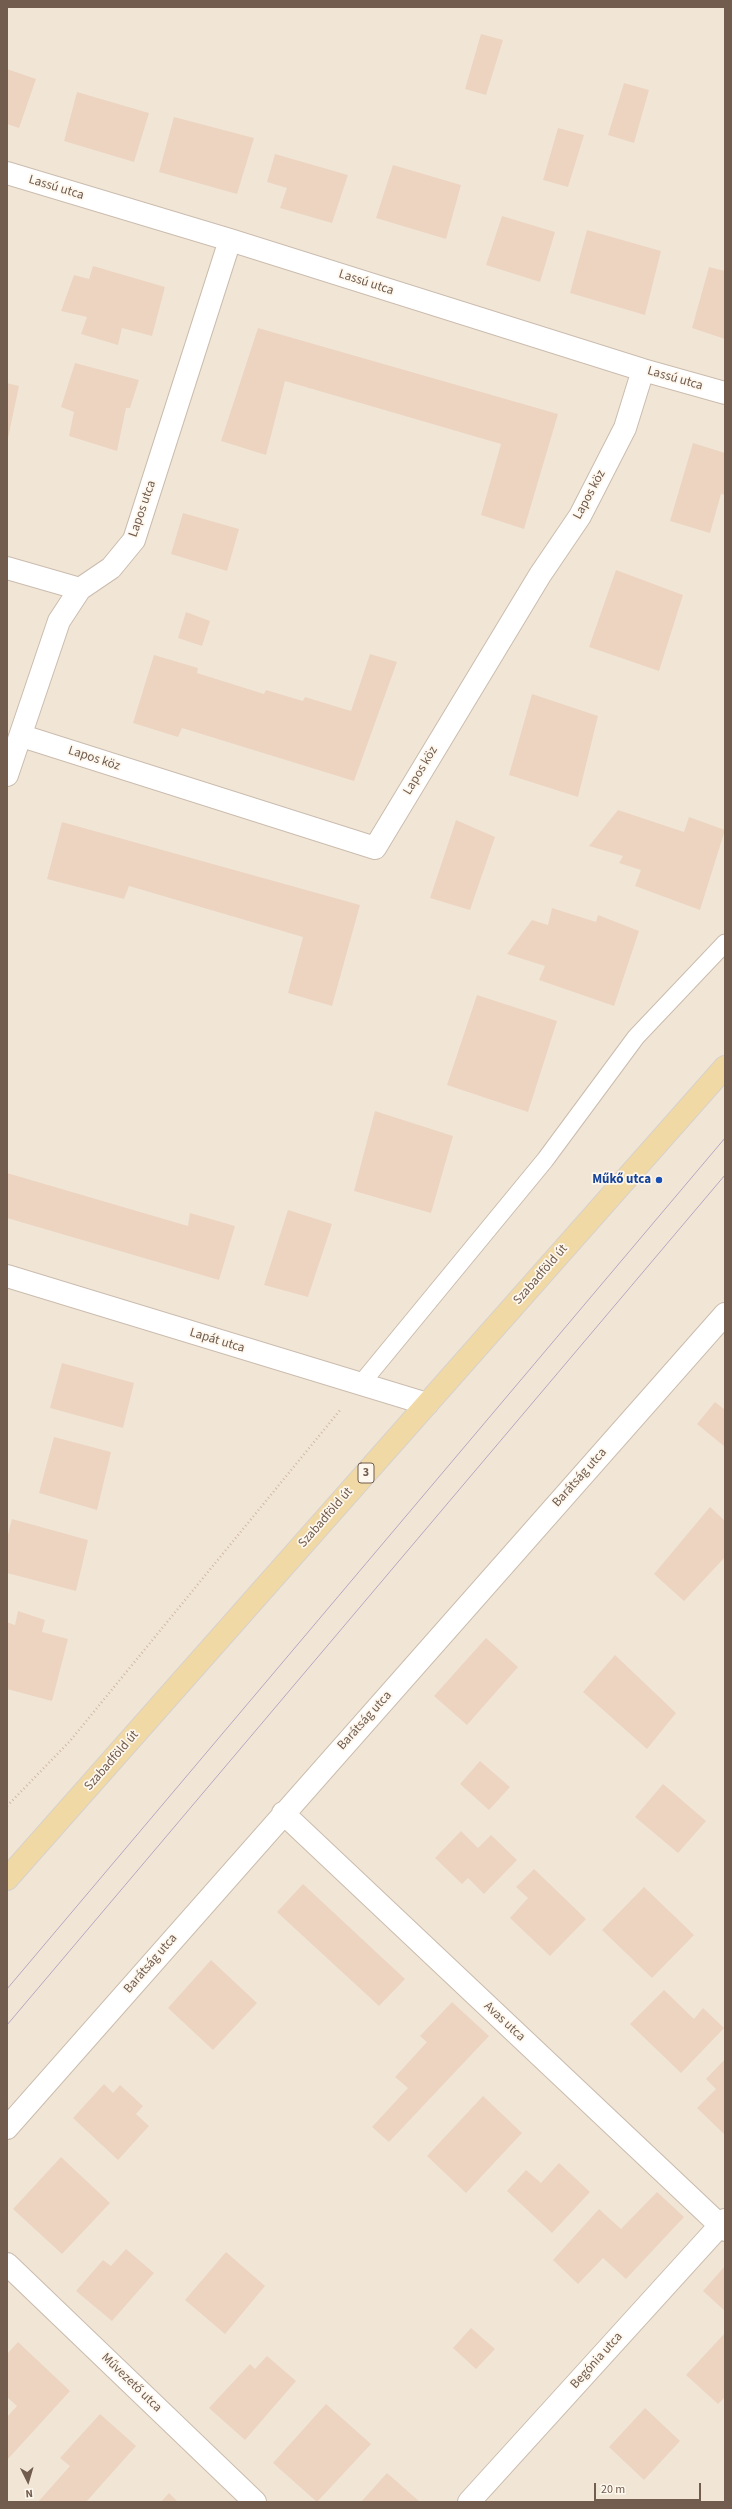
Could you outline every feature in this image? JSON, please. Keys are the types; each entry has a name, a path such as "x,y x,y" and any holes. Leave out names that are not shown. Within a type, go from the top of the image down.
{"main road":[{"name":"Szabadföld út","path":"7,1879 725,1067"}],"street":[{"name":"Lassú utca","path":"7,173 230,240 643,370 725,394"},
{"name":"Lapos utca","path":"7,775 22,736 59,621 80,589 111,568 134,540 230,240"},
{"name":"Lapos köz","path":"22,736 375,848 540,575 580,516 625,428 643,370"},
{"path":"7,568 80,589"},
{"name":"Lapát utca","path":"7,1276 360,1385 427,1404"},
{"name":"Barátság utca","path":"7,2128 283,1813 725,1314"},
{"name":"Avas utca","path":"283,1813 723,2225"},
{"name":"Begónia utca","path":"469,2502 723,2225"},
{"name":"Művezető utca","path":"7,2264 255,2502"}],"lane":[{"path":"360,1385 545,1160 636,1037 725,943"}],"path":[{"path":"7,1806 70,1741 284,1481 360,1385"}],"shaded area":[{"path":"7,7 725,7 725,2502 7,2502"}],"building":[{"path":"481,34 503,40 486,95 465,89"},
{"path":"7,69 36,79 19,128 7,124"},
{"path":"624,83 649,90 634,143 608,135"},
{"path":"77,92 149,113 134,162 64,141"},
{"path":"174,117 254,138 237,194 159,172"},
{"path":"558,128 584,135 568,187 543,180"},
{"path":"275,154 348,175 332,223 280,208 287,188 267,182"},
{"path":"393,165 461,185 446,239 376,218"},
{"path":"502,216 555,232 540,282 486,265"},
{"path":"587,230 661,251 645,315 570,293"},
{"path":"93,266 165,287 152,336 122,328 118,345 81,334 87,317 61,311 74,275 89,279"},
{"path":"709,267 725,271 725,339 692,328"},
{"path":"258,328 558,414 524,529 481,515 501,444 285,381 266,455 221,441"},
{"path":"75,363 139,380 130,408 126,408 117,451 69,436 74,412 61,407"},
{"path":"7,383 19,386 8,438 7,438"},
{"path":"693,443 725,453 725,495 721,494 710,533 670,521"},
{"path":"183,513 239,529 227,571 171,554"},
{"path":"616,570 683,595 659,671 589,647"},
{"path":"186,612 210,621 202,646 178,638"},
{"path":"370,654 397,662 354,781 182,728 178,737 133,723 154,655 198,668 197,673 264,694 266,690 303,701 305,697 351,711"},
{"path":"532,694 598,716 578,797 509,775"},
{"path":"618,810 684,832 689,817 725,830 700,910 635,886 641,870 619,863 623,856 589,846"},
{"path":"456,820 495,837 470,910 430,898"},
{"path":"62,822 360,905 332,1006 288,993 303,937 129,886 124,899 47,879"},
{"path":"552,908 596,922 598,915 639,931 614,1006 539,980 545,966 507,954 532,920 548,925"},
{"path":"477,995 557,1021 528,1112 447,1085"},
{"path":"375,1111 453,1136 431,1213 354,1191"},
{"path":"7,1173 188,1226 190,1213 235,1226 219,1280 7,1218"},
{"path":"288,1210 332,1224 308,1297 264,1285"},
{"path":"62,1363 134,1383 123,1428 50,1408"},
{"path":"715,1402 725,1410 725,1447 697,1424"},
{"path":"54,1437 111,1452 97,1510 39,1493"},
{"path":"710,1507 725,1521 725,1557 684,1601 654,1574"},
{"path":"12,1519 88,1540 76,1591 7,1573 7,1538"},
{"path":"18,1611 45,1620 42,1632 68,1639 52,1701 7,1689 7,1622 15,1625"},
{"path":"486,1638 518,1667 467,1725 434,1696"},
{"path":"615,1655 676,1713 647,1749 583,1692"},
{"path":"480,1761 510,1787 489,1810 460,1784"},
{"path":"663,1784 706,1821 678,1853 635,1817"},
{"path":"461,1831 478,1848 491,1835 517,1860 484,1894 468,1878 462,1884 435,1858"},
{"path":"534,1869 586,1919 550,1956 510,1918 528,1898 516,1887"},
{"path":"303,1884 405,1979 379,2006 277,1912"},
{"path":"644,1887 694,1935 652,1978 602,1930"},
{"path":"211,1960 257,2003 213,2050 168,2008"},
{"path":"664,1990 694,2019 703,2008 724,2028 681,2073 630,2024"},
{"path":"452,2002 489,2036 389,2142 372,2127 408,2088 395,2077 427,2042 420,2036"},
{"path":"725,2059 725,2135 697,2108 716,2089 706,2079"},
{"path":"104,2084 113,2093 120,2085 143,2106 136,2114 149,2126 118,2160 73,2118"},
{"path":"483,2096 522,2133 466,2193 427,2156"},
{"path":"61,2157 110,2203 62,2254 13,2209"},
{"path":"559,2163 590,2192 552,2233 507,2191 526,2170 541,2183"},
{"path":"657,2192 684,2217 626,2279 603,2258 578,2284 553,2260 599,2209 621,2229"},
{"path":"126,2249 154,2273 112,2321 76,2291 103,2260 111,2266"},
{"path":"226,2252 265,2286 225,2334 185,2300"},
{"path":"725,2266 725,2311 703,2291"},
{"path":"471,2328 495,2349 476,2369 453,2348"},
{"path":"725,2333 725,2397 718,2404 686,2375"},
{"path":"18,2342 70,2391 7,2460 7,2417 17,2406 7,2397 7,2354"},
{"path":"267,2356 296,2381 245,2440 209,2408 250,2364 255,2369"},
{"path":"326,2404 371,2444 317,2502 273,2463"},
{"path":"645,2408 680,2441 644,2480 609,2447"},
{"path":"100,2414 136,2446 86,2502 38,2502 70,2466 60,2458"},
{"path":"387,2473 420,2502 361,2502"},
{"path":"169,2493 178,2502 161,2502"}],"tram line":[{"path":"7,1989 725,1138"},
{"path":"7,2025 725,1175"}],"place":[{"name":"Műkő utca","path":"659,1180"}]}
